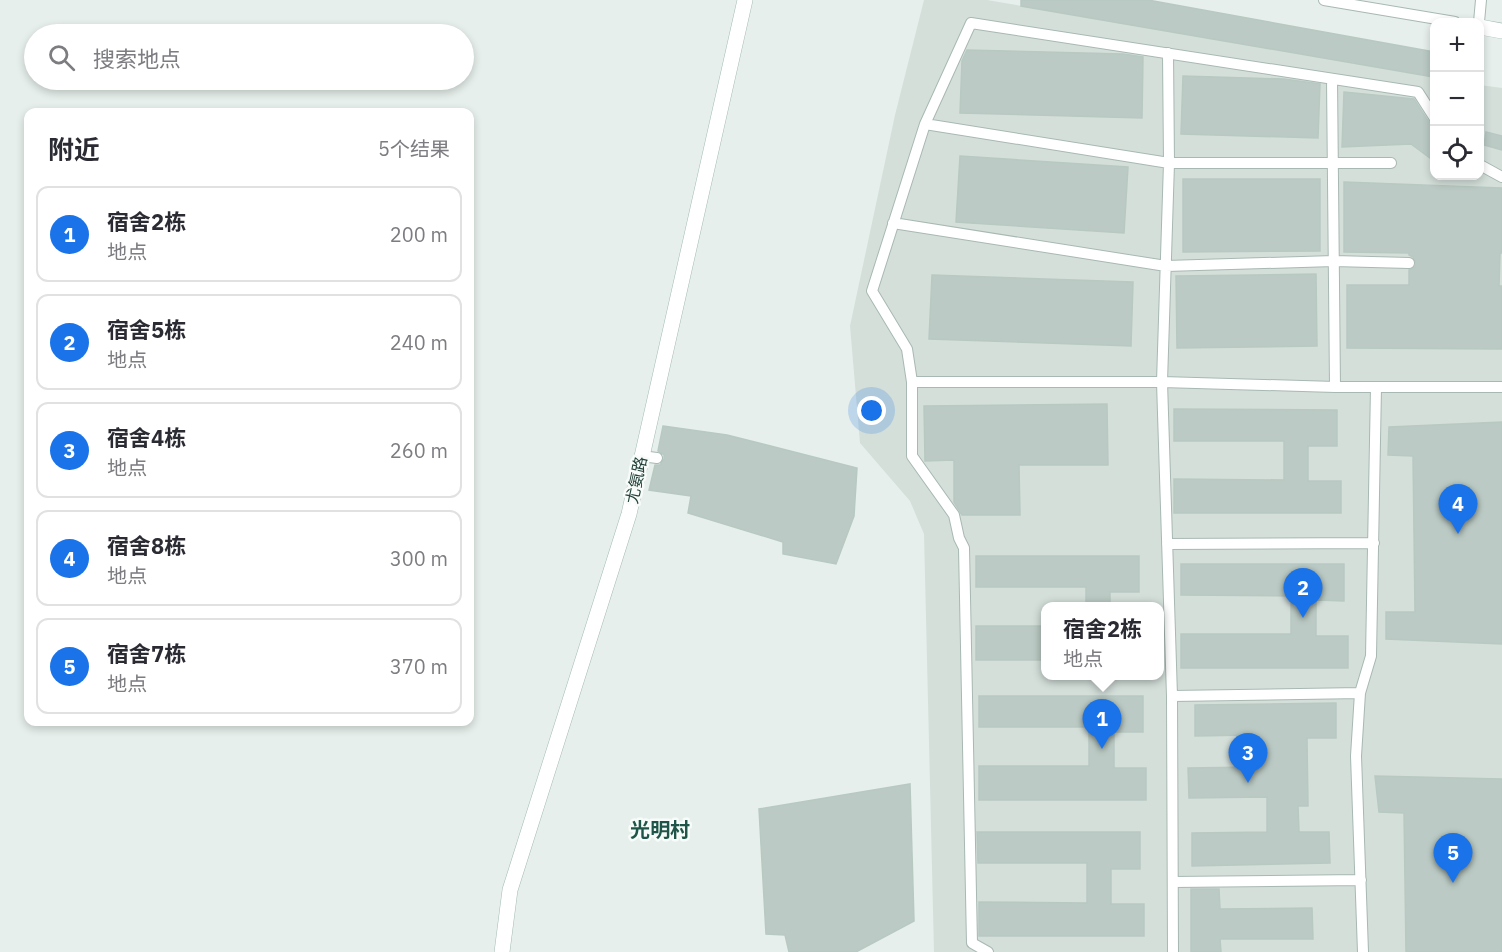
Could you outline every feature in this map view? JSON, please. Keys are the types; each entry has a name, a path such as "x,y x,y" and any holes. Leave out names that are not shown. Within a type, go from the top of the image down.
{"main road":[{"name":"尤氨路","path":"502,952 510,890 628,514 745,0"},
{"path":"1484,26 1502,31"}],"street":[{"path":"1324,0 1431,18"},
{"path":"1480,18 1481,0"},
{"path":"988,952 972,943 964,548 959,538 954,515 912,456 912,382 907,349 872,291 925,124 971,23 1418,92 1430,111"},
{"path":"1168,53 1169,163 1162,382 1172,696 1173,952"},
{"path":"1332,79 1335,387"},
{"path":"925,124 1169,163 1392,163"},
{"path":"1484,168 1502,177"},
{"path":"893,223 1166,266 1334,261 1409,263"},
{"path":"912,382 1162,382 1335,387 1502,387"},
{"path":"1363,952 1356,756 1360,693 1371,656 1376,387"},
{"path":"641,456 657,458"},
{"path":"1167,544 1374,543"},
{"path":"1172,696 1360,693"},
{"path":"1173,882 1360,880"}],"shaded area":[{"path":"924,0 987,0 1430,76 1430,180 1484,180 1484,86 1502,88 1502,952 934,952 924,534 910,501 860,443 850,326 895,115"}],"building":[{"path":"1021,0 1148,0 1430,51 1430,76 1021,6"},
{"path":"967,50 1123,54 1143,57 1142,118 960,113 962,61"},
{"path":"1183,76 1284,79 1320,84 1318,138 1181,134"},
{"path":"1344,92 1414,99 1430,122 1430,158 1411,144 1342,147"},
{"path":"1486,132 1502,136 1502,150 1484,145"},
{"path":"960,156 1128,167 1124,233 956,222"},
{"path":"1183,179 1320,179 1320,251 1183,252"},
{"path":"1344,182 1502,188 1502,253 1500,253 1499,286 1502,286 1502,349 1347,348 1347,285 1409,285 1409,270 1415,267 1416,263 1409,253 1344,252"},
{"path":"1316,274 1317,346 1177,348 1176,276"},
{"path":"932,275 1133,282 1131,346 929,339"},
{"path":"1107,404 1108,465 1019,465 1020,515 962,515 954,502 954,460 925,461 924,406"},
{"path":"1174,409 1337,410 1337,446 1308,446 1308,481 1341,481 1341,513 1174,513 1174,479 1284,480 1284,441 1174,441"},
{"path":"1502,422 1502,644 1386,639 1386,612 1415,612 1413,456 1388,455 1389,427"},
{"path":"663,426 727,435 857,468 854,516 836,564 783,554 783,542 688,513 691,496 649,490 655,465 660,465 664,459 664,455 658,451"},
{"path":"976,556 1139,556 1139,592 1110,592 1110,602 1086,602 1086,587 976,587"},
{"path":"1181,564 1344,564 1344,601 1316,600 1316,636 1348,636 1348,668 1181,668 1181,634 1291,634 1291,596 1181,595"},
{"path":"976,626 1041,626 1041,660 976,660"},
{"path":"979,696 1143,696 1143,732 1114,732 1114,768 1146,768 1146,800 979,800 979,766 1089,766 1089,727 979,727"},
{"path":"1336,703 1336,738 1307,738 1308,806 1298,806 1299,832 1329,832 1330,863 1192,866 1192,833 1267,832 1267,797 1189,798 1188,768 1253,767 1252,735 1195,736 1195,705"},
{"path":"1375,776 1502,779 1502,952 1406,952 1404,813 1379,812"},
{"path":"910,784 914,921 856,952 789,952 785,935 766,934 759,809"},
{"path":"977,832 1140,832 1140,869 1111,869 1111,904 1144,904 1144,936 979,936 979,902 1087,903 1087,863 978,863"},
{"path":"1191,889 1219,889 1220,909 1312,908 1313,939 1220,939 1221,952 1191,952"}],"place":[{"name":"宿舍8栋","path":"1458,534"},
{"name":"宿舍5栋","path":"1303,618"},
{"name":"宿舍2栋","path":"1102,749"},
{"name":"宿舍4栋","path":"1248,783"},
{"name":"宿舍7栋","path":"1453,883"}],"district":[{"name":"光明村","path":"660,829"}]}
